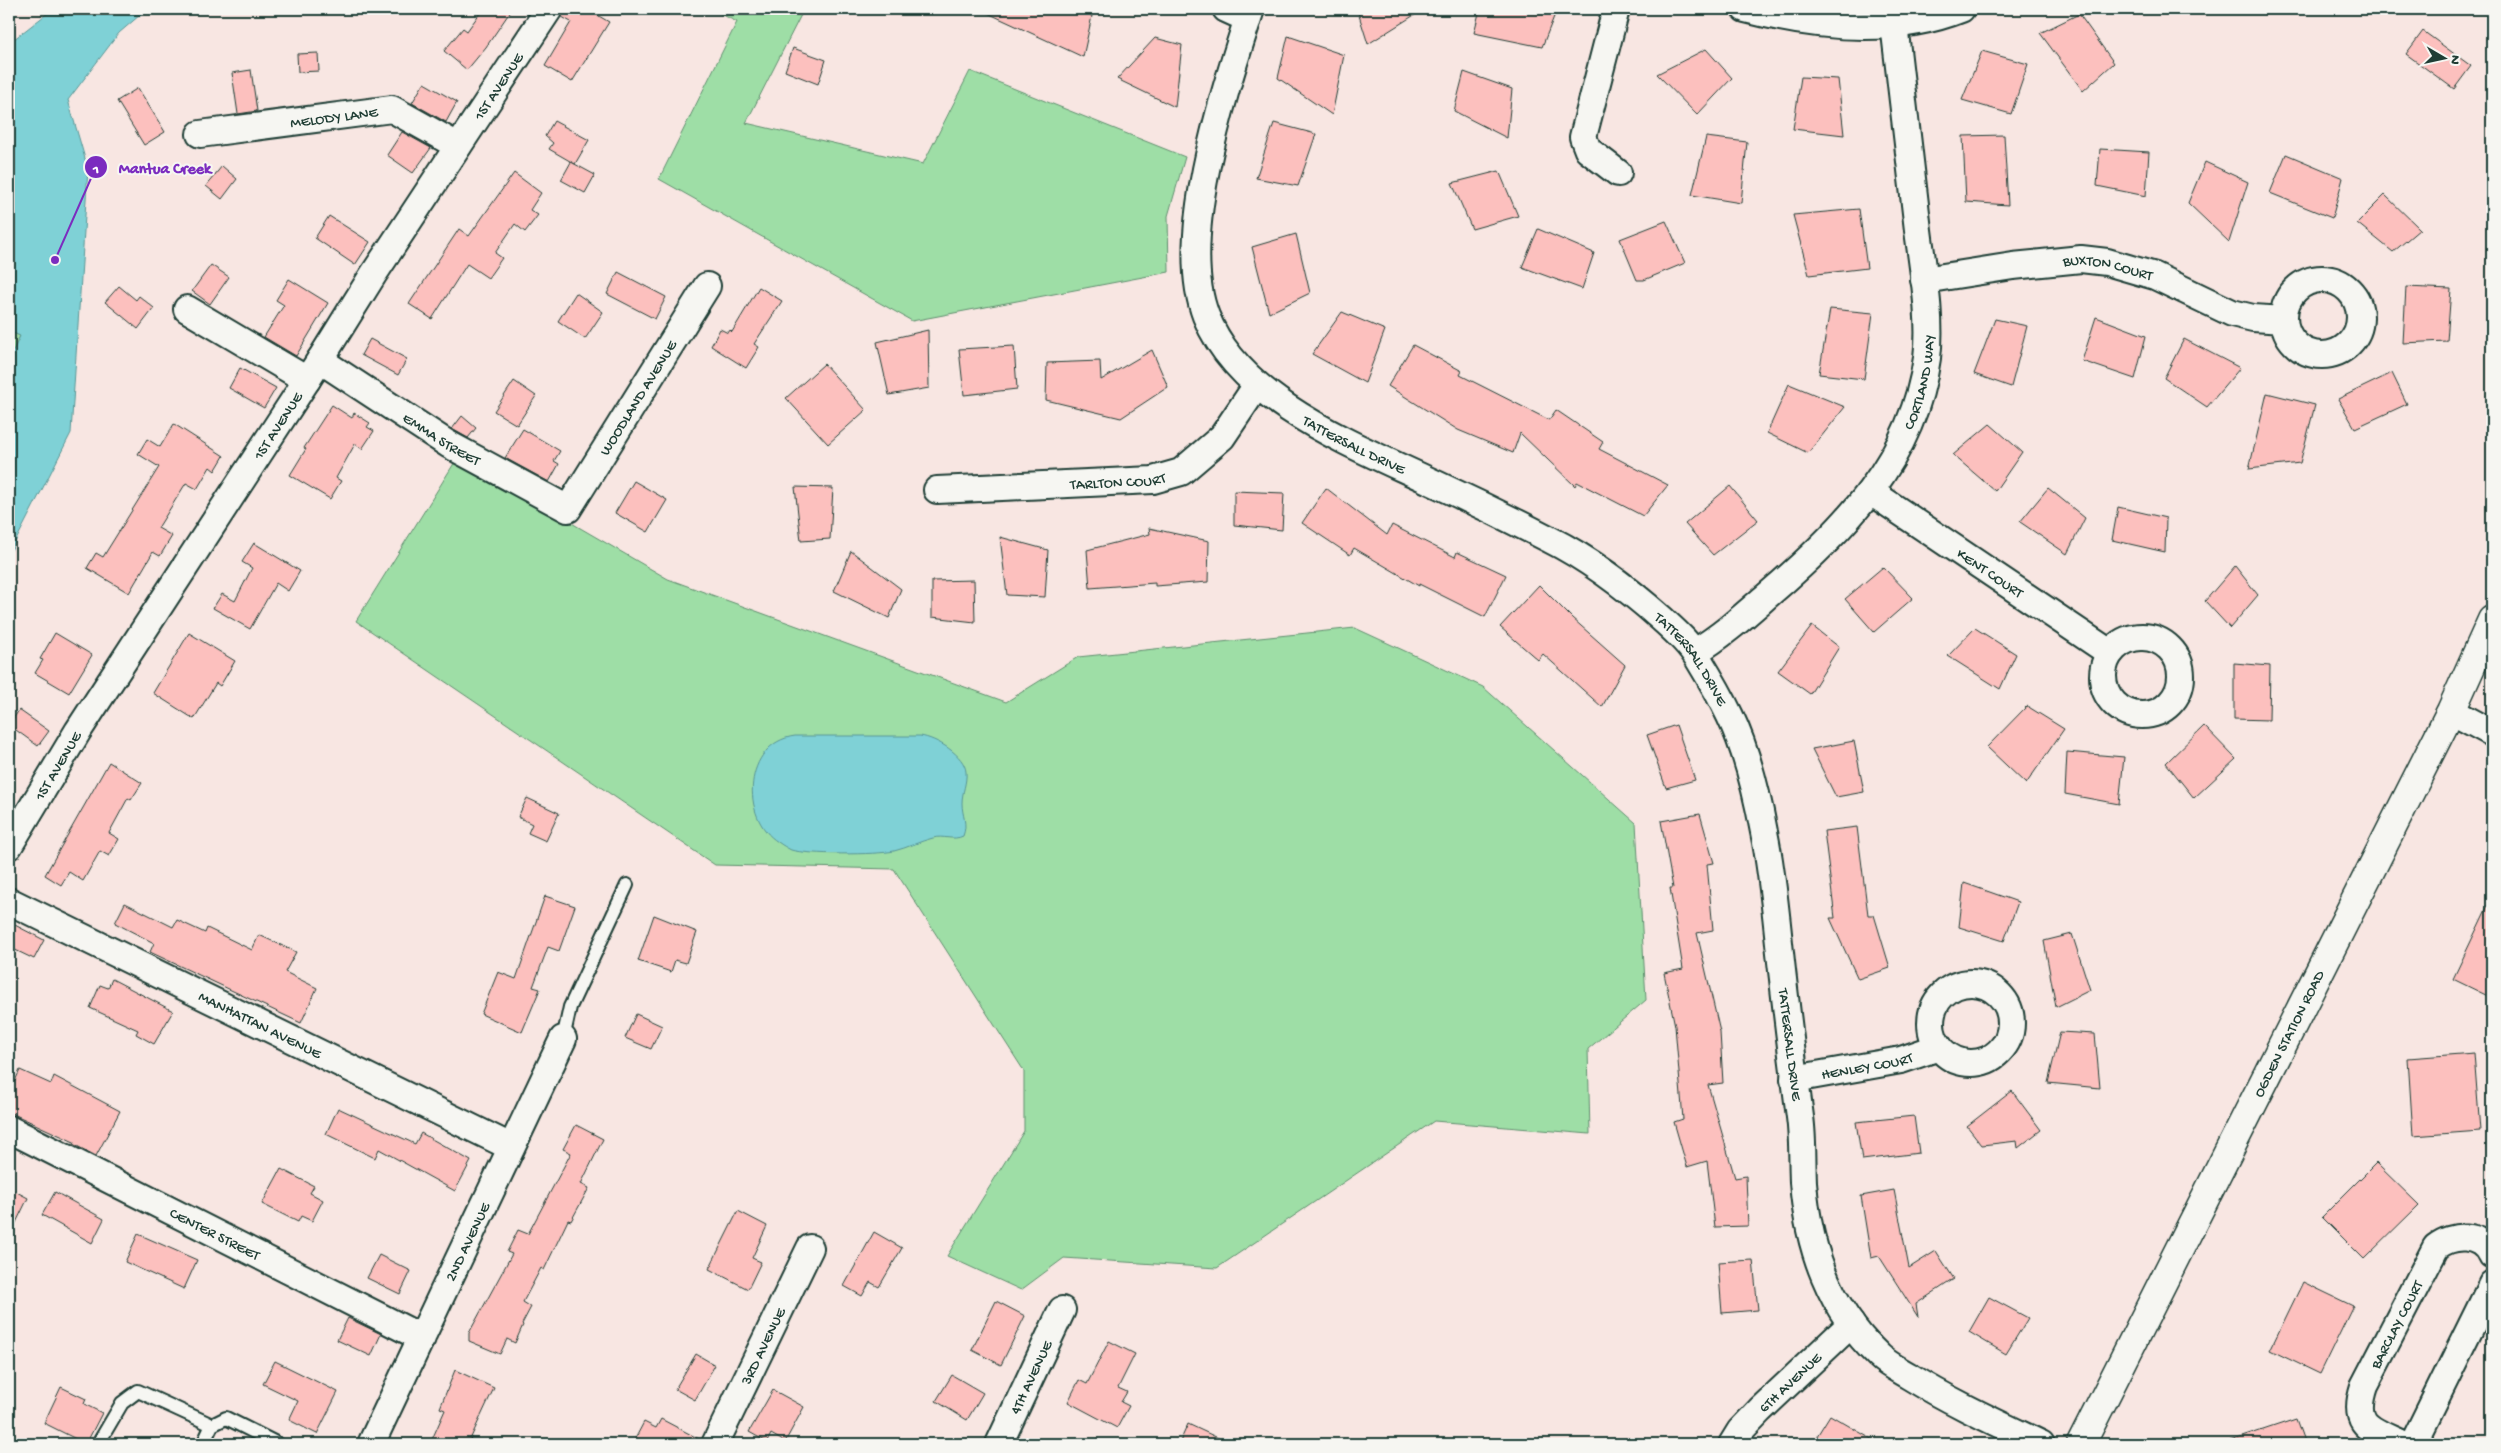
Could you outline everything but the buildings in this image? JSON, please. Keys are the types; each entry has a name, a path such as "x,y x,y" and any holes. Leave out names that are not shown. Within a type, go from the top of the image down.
{"street":[{"name":"1ST AVENUE","path":"9,846 78,730 313,370 373,274 549,9"},
{"path":"1616,9 1583,137 1588,150 1618,173"},
{"path":"1745,9 1784,19 1833,26 1894,24 1949,14 1961,9"},
{"name":"TATTERSALL DRIVE","path":"1242,12 1205,177 1197,228 1198,278 1206,315 1233,362 1256,385 1303,418 1376,456 1490,509 1590,561 1624,584 1695,652 1731,719 1745,758 1764,830 1776,905 1794,1079 1801,1122 1804,1187 1811,1235 1819,1264 1830,1292 1851,1324 1881,1358 1975,1413 2041,1444"},
{"name":"CORTLAND WAY","path":"1695,652 1715,640 1806,562 1871,492 1892,461 1905,437 1922,386 1927,357 1924,280 1894,24"},
{"name":"MELODY LANE","path":"200,134 392,109 458,146"},
{"name":"BUXTON COURT","path":"1924,280 2054,260 2081,259 2107,262 2155,276 2232,313 2253,318 2284,320"},
{"name":"WOODLAND AVENUE","path":"568,509 707,286"},
{"name":"EMMA STREET","path":"187,309 313,370 568,509"},
{"name":"TARLTON COURT","path":"937,490 1153,480 1181,472 1222,437 1256,385"},
{"name":"KENT COURT","path":"1871,492 2110,654"},
{"name":"OGDEN STATION ROAD","path":"2081,1444 2451,711 2492,620"},
{"path":"2451,711 2492,733"},
{"name":"MANHATTAN AVENUE","path":"9,901 511,1147"},
{"name":"2ND AVENUE","path":"371,1444 564,1039"},
{"name":"HENLEY COURT","path":"1794,1079 1901,1060 1939,1047"},
{"name":"CENTER STREET","path":"9,1129 422,1338"},
{"name":"BARCLAY COURT","path":"2402,1444 2367,1425 2360,1416 2359,1402 2364,1386 2436,1247 2445,1240 2457,1236 2469,1237 2480,1241 2490,1250 2492,1256"},
{"name":"3RD AVENUE","path":"715,1444 810,1248"},
{"path":"2413,1444 2492,1284"},
{"name":"4TH AVENUE","path":"999,1444 1062,1310"},
{"name":"6TH AVENUE","path":"1732,1444 1740,1431 1760,1410 1851,1324"}],"lane":[{"path":"564,1039 570,1007 627,885"},
{"path":"98,1444 122,1403 138,1391 212,1425"},
{"path":"203,1444 212,1425 226,1418 278,1444"}],"green space":[{"path":"711,9 804,9 746,123 923,164 970,71 1185,157 1168,216 1169,272 912,321 659,179 737,22"},
{"path":"9,331 20,336 9,360"},
{"path":"458,457 668,579 1006,702 1078,657 1355,628 1483,687 1636,823 1646,1000 1588,1049 1590,1134 1434,1121 1217,1268 1064,1258 1021,1290 947,1256 1024,1131 1024,1071 894,869 715,865 356,621"}],"water":[{"path":"53,9 147,9 119,33 68,100 88,169 71,433 9,554 9,360 20,336 9,331 9,43"},
{"path":"795,736 920,736 927,737 949,748 961,759 966,772 962,803 965,823 963,836 956,838 937,837 894,851 873,853 811,853 791,850 766,831 757,816 753,800 753,783 757,766 765,752 778,742"}],"place":[{"name":"Mantua Creek","path":"55,260"}]}
